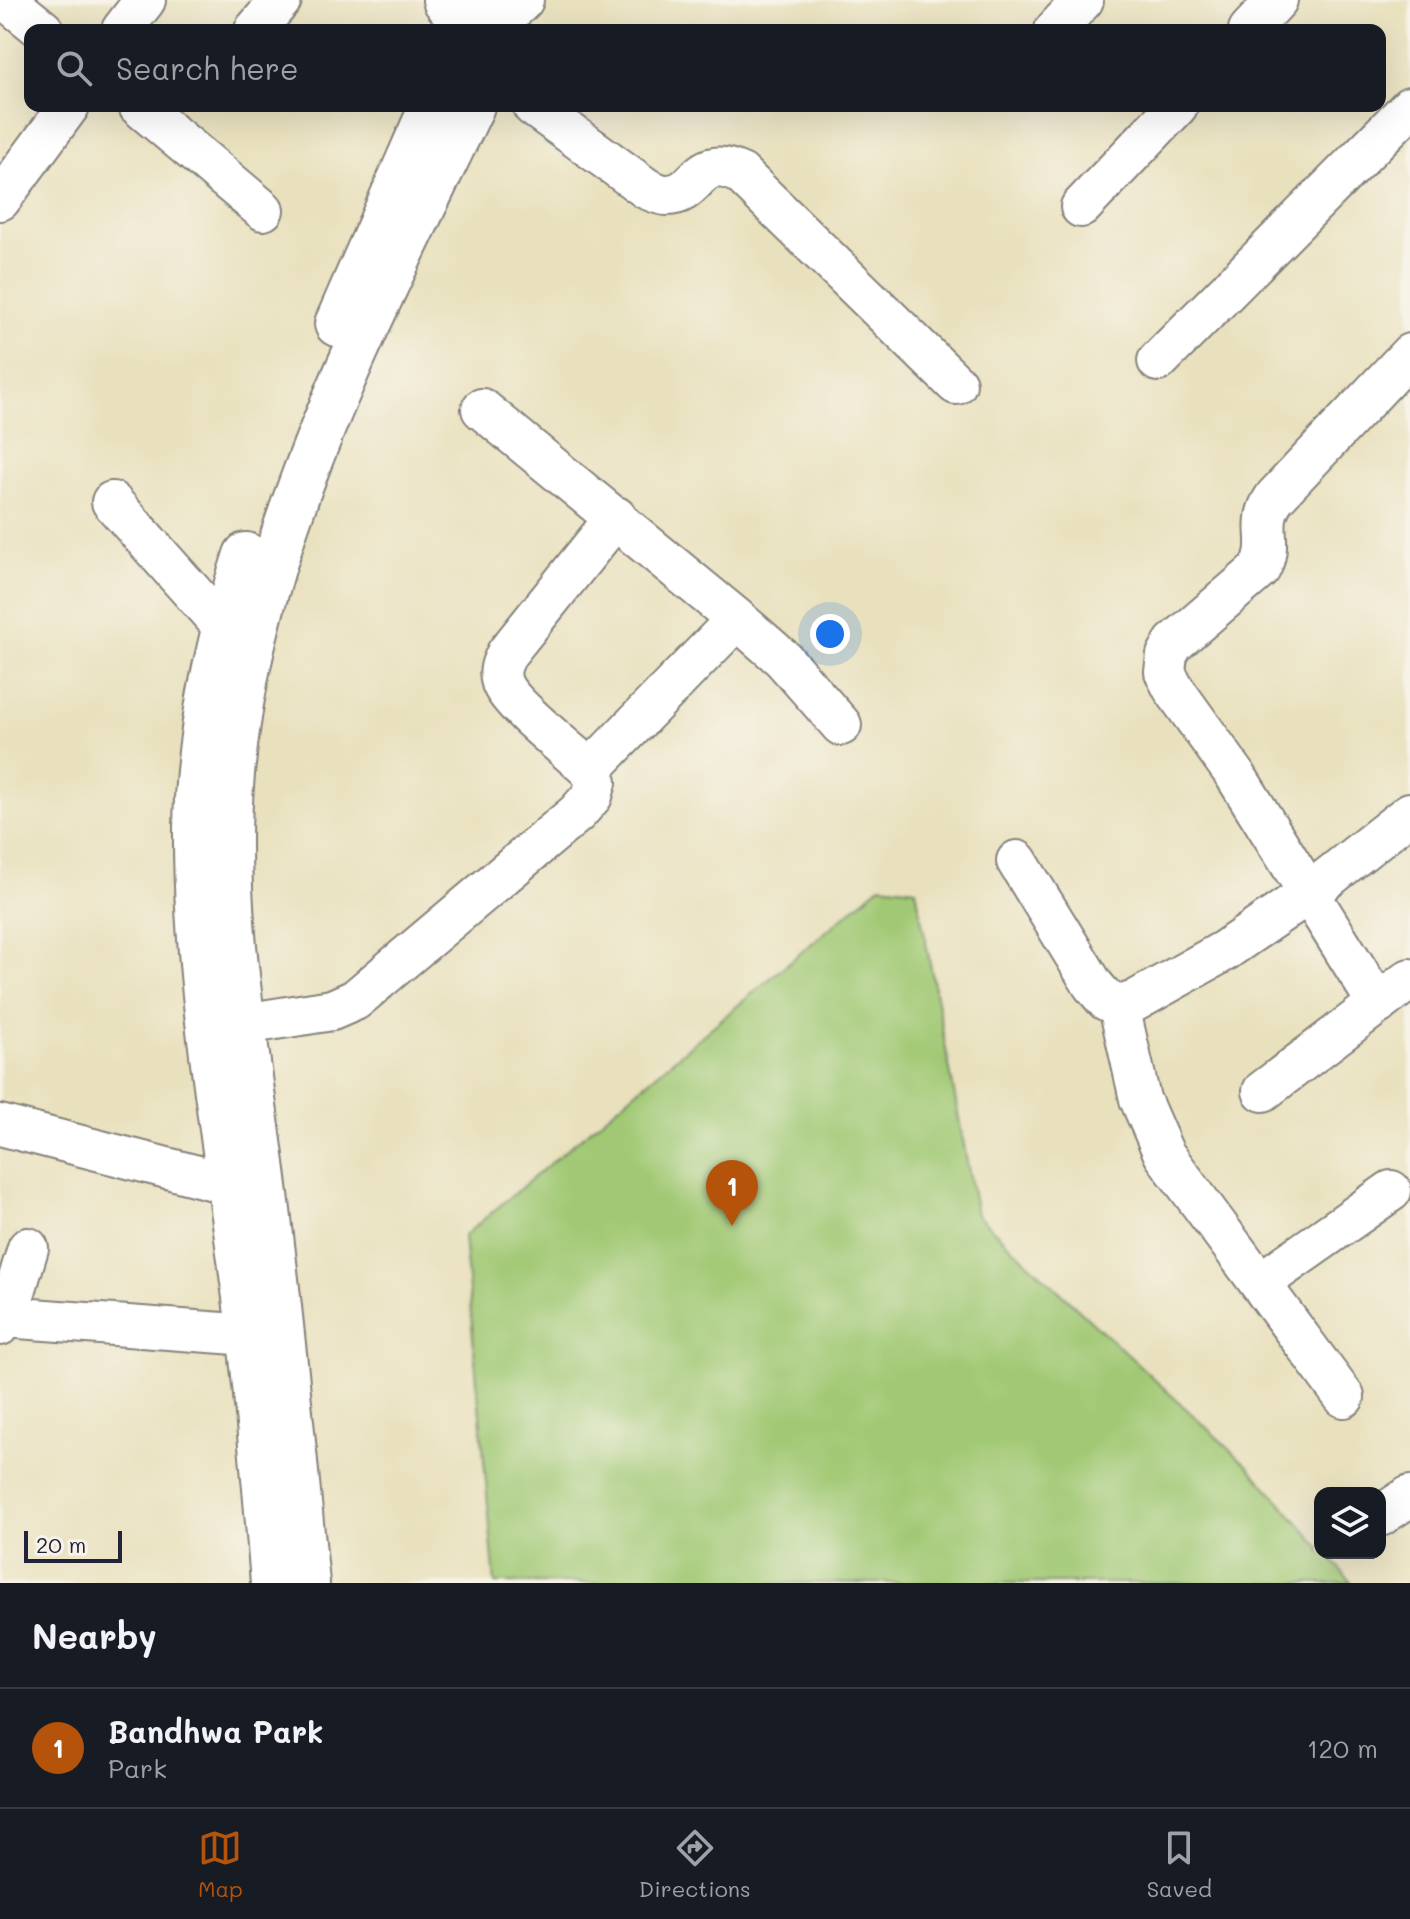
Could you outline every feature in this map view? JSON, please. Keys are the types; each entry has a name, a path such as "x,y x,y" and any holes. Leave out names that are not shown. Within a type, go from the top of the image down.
{"street":[{"path":"127,24 145,0"},
{"path":"260,24 281,0"},
{"path":"445,0 455,13 491,19"},
{"path":"1061,24 1083,0"},
{"path":"1255,24 1277,0"},
{"path":"8,6 34,24"},
{"path":"1158,361 1410,107"},
{"path":"0,200 65,112"},
{"path":"307,1583 247,1186 212,1069 200,950 196,828 202,746 215,667 225,629 242,567 282,453 429,112"},
{"path":"273,1583 250,1335 244,1024 233,920 229,841 231,775 241,705 268,579 288,519 330,412 469,112"},
{"path":"541,112 647,189 665,195 681,192 712,167 726,167 741,174 956,384"},
{"path":"1081,207 1171,112"},
{"path":"166,114 263,210"},
{"path":"1378,1004 1234,773 1173,688 1165,672 1167,655 1174,643 1260,569 1268,542 1263,524 1266,509 1410,354"},
{"path":"482,409 616,517 783,659 841,725"},
{"path":"112,502 225,629"},
{"path":"244,1024 332,1010 355,1000 577,813 592,796 596,782 590,770 512,699 502,684 500,668 507,653 616,517"},
{"path":"590,770 737,619"},
{"path":"1017,861 1093,985 1106,1000 1119,1006 1135,1001 1224,951 1309,893 1410,813"},
{"path":"1263,1091 1410,979"},
{"path":"1119,1006 1140,1099 1164,1154 1344,1397"},
{"path":"0,1125 247,1186"},
{"path":"1260,1283 1391,1191"},
{"path":"28,1248 2,1321 250,1335"},
{"path":"1386,1512 1410,1496"}],"green space":[{"path":"881,885 916,889 977,1215 1249,1467 1314,1540 1314,1559 1331,1559 1352,1583 495,1583 464,1236"}],"place":[{"name":"Bandhwa Park","path":"732,1226"}]}
